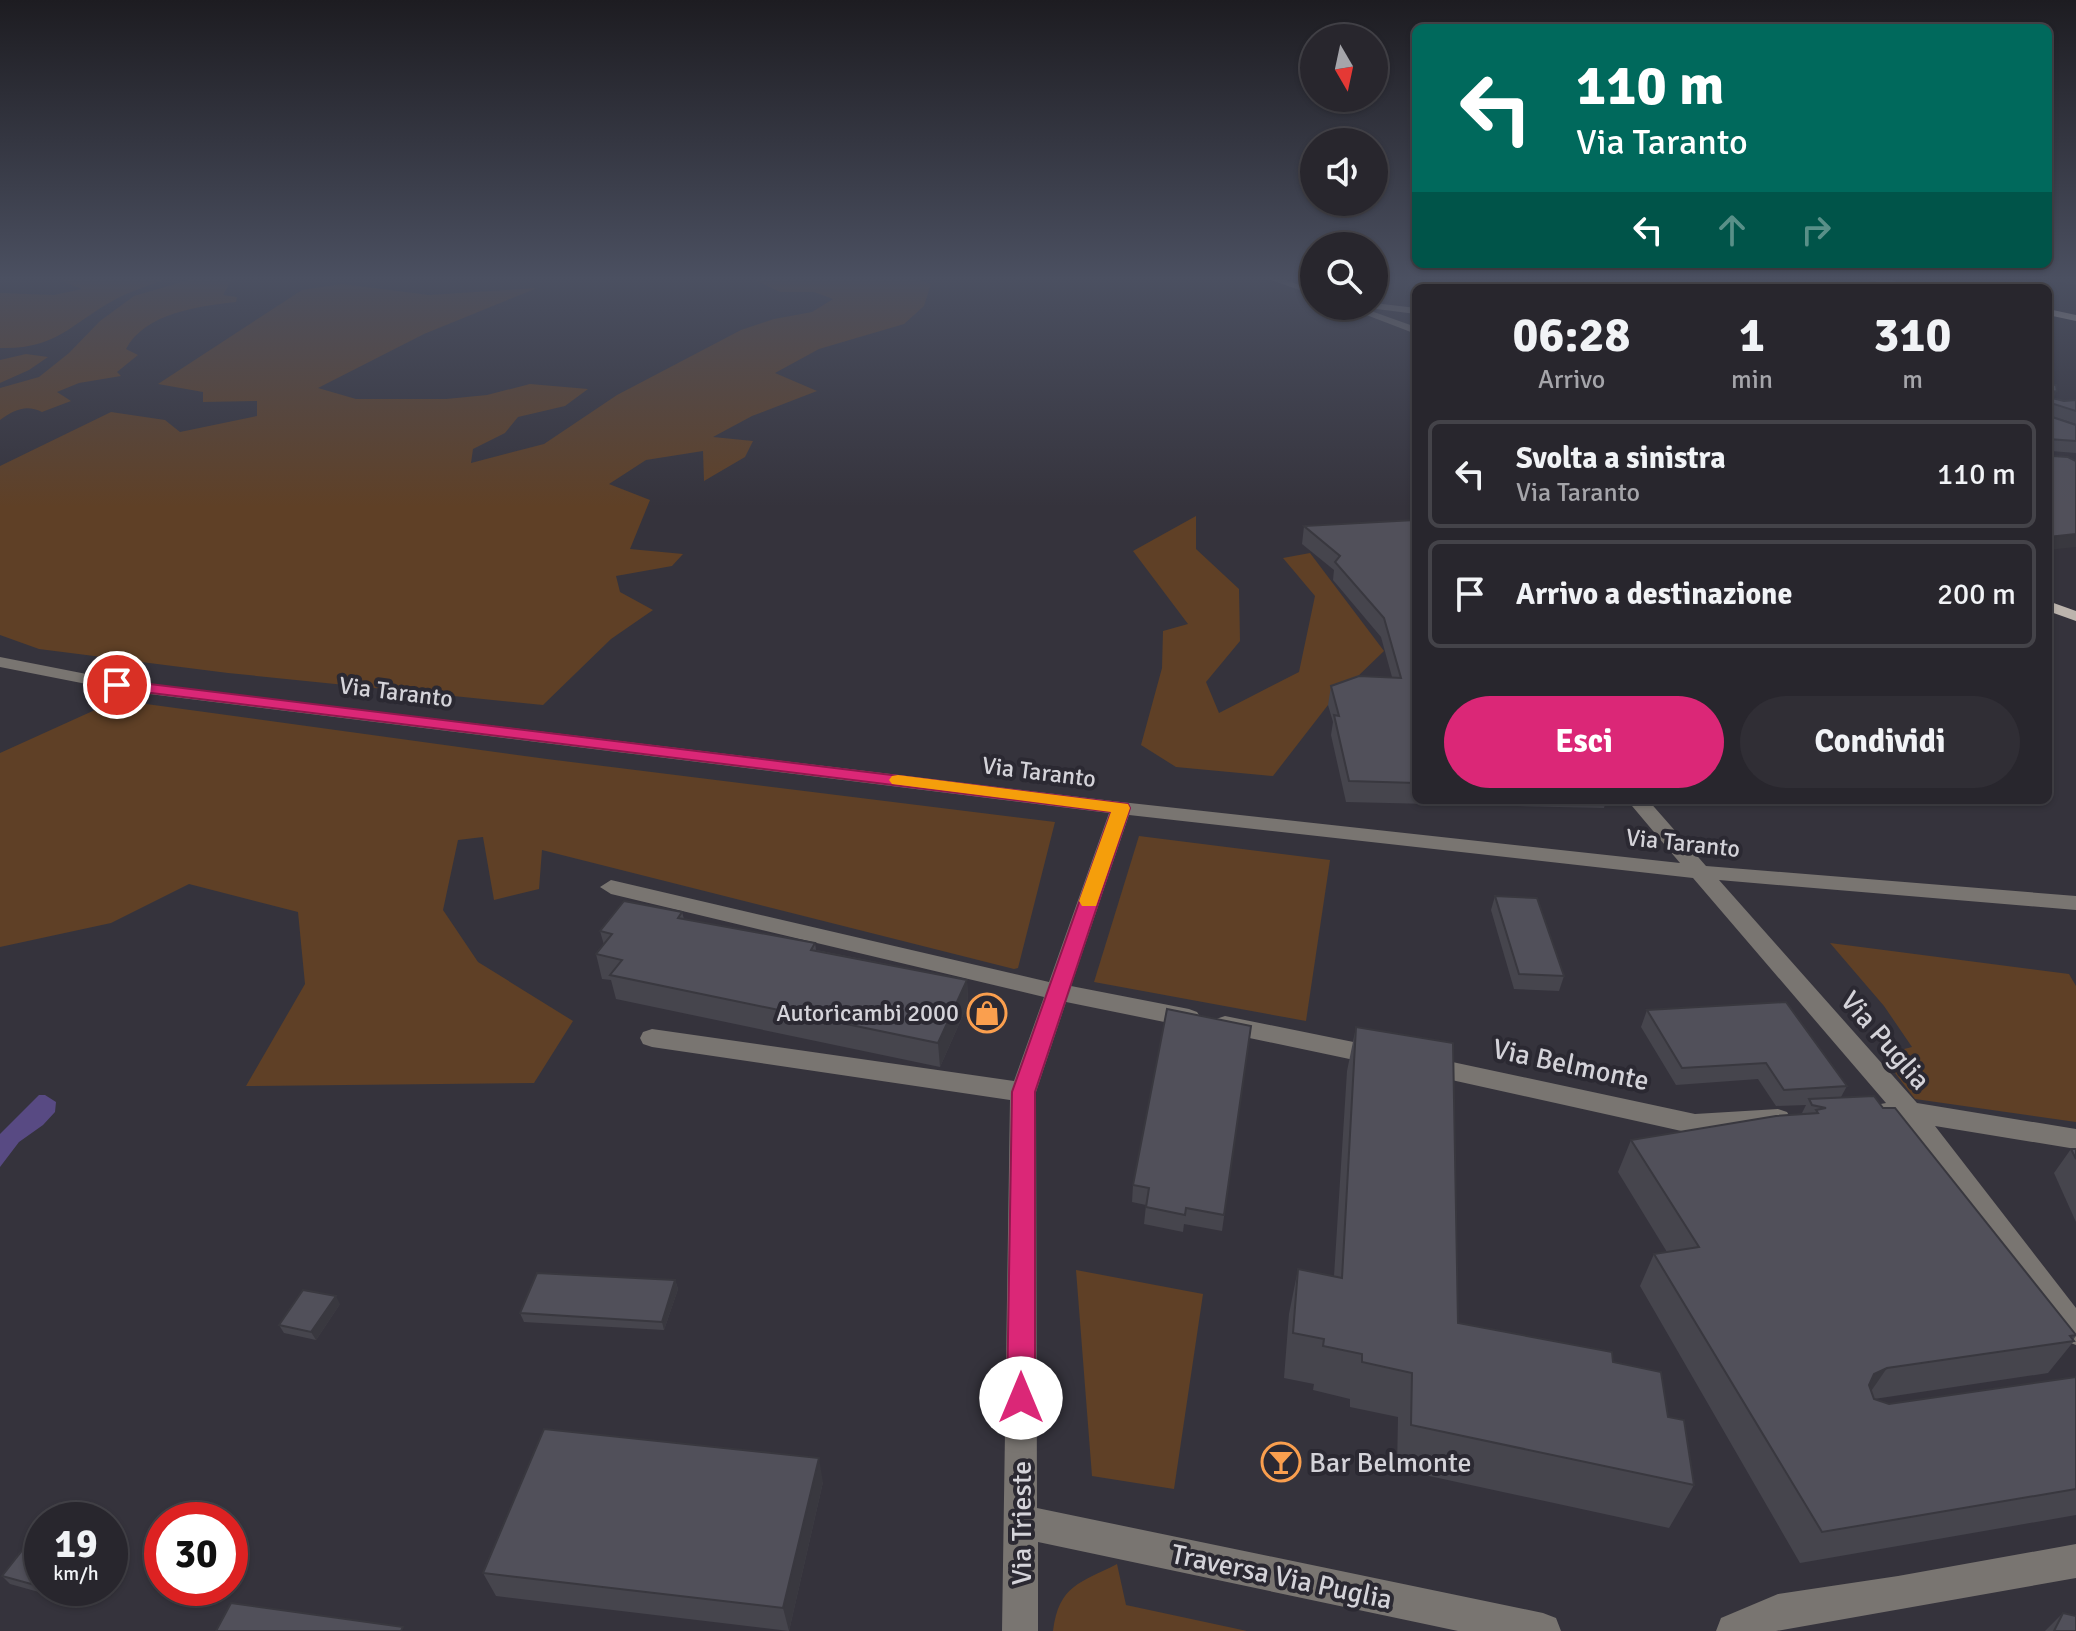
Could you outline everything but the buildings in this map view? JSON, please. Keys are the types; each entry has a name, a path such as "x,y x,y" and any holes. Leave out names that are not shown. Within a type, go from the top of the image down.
{"main road":[{"path":"2052,607 2076,616"}],"street":[{"name":"Via Taranto","path":"0,662 117,685 1121,808 1701,872 2076,903"},
{"name":"Via Puglia","path":"1641,804 1909,1112 2076,1331"},
{"name":"Via Trieste","path":"1020,1631 1023,1092 1121,808"},
{"name":"Via Belmonte","path":"611,887 1058,992 1510,1083 1695,1124 1802,1118"},
{"path":"652,1038 1023,1092"},
{"path":"1848,1115 1909,1112 2076,1139"},
{"name":"Traversa Via Puglia","path":"1020,1521 1543,1631"},
{"path":"1734,1631 1778,1612 1898,1594 2076,1561"}],"shaded area":[{"path":"21,355 48,357 0,383 0,360"},
{"path":"66,355 138,355 117,372 121,376 79,383 57,392 71,401 42,412 31,408 20,409 0,420 0,388 39,377"},
{"path":"202,355 383,355 318,388 356,399 446,399 487,395 530,384 588,389 565,406 518,417 505,433 473,449 471,463 544,444 617,395 693,355 808,355 775,373 817,391 752,416 713,437 753,441 745,457 704,481 703,451 646,460 609,484 650,500 630,549 683,554 672,566 616,576 620,592 653,610 611,639 543,705 228,673 39,649 0,635 0,466 111,412 165,420 180,432 257,416 257,401 203,402 203,392 158,384"},
{"path":"1196,516 1196,549 1239,589 1240,641 1206,682 1219,713 1299,672 1315,596 1283,558 1310,553 1384,651 1328,705 1273,776 1176,767 1141,745 1162,668 1163,631 1188,624 1133,551"},
{"path":"117,700 547,759 1055,822 1018,968 1014,969 542,850 539,889 494,900 483,837 458,840 443,910 478,962 573,1021 534,1083 246,1086 305,984 298,912 189,884 111,923 0,947 0,753"},
{"path":"1139,836 1330,860 1306,1021 1094,982"},
{"path":"1830,943 2069,974 2076,986 2076,1122 1915,1099 1889,1065 1900,1050 1912,1047 1884,1006"},
{"path":"39,1095 56,1102 55,1112 19,1142 0,1167 0,1134"},
{"path":"1076,1270 1203,1294 1174,1489 1092,1476"},
{"path":"1117,1564 1126,1605 1247,1631 1053,1631 1060,1604 1073,1587"}],"slow traffic":[{"path":"898,780 1121,808 1089,901"}],"place":[{"name":"Autoricambi 2000","path":"987,1013"},
{"name":"Bar Belmonte","path":"1281,1462"}],"route":[{"path":"117,685 1121,808 1023,1092 1021,1398"}]}
